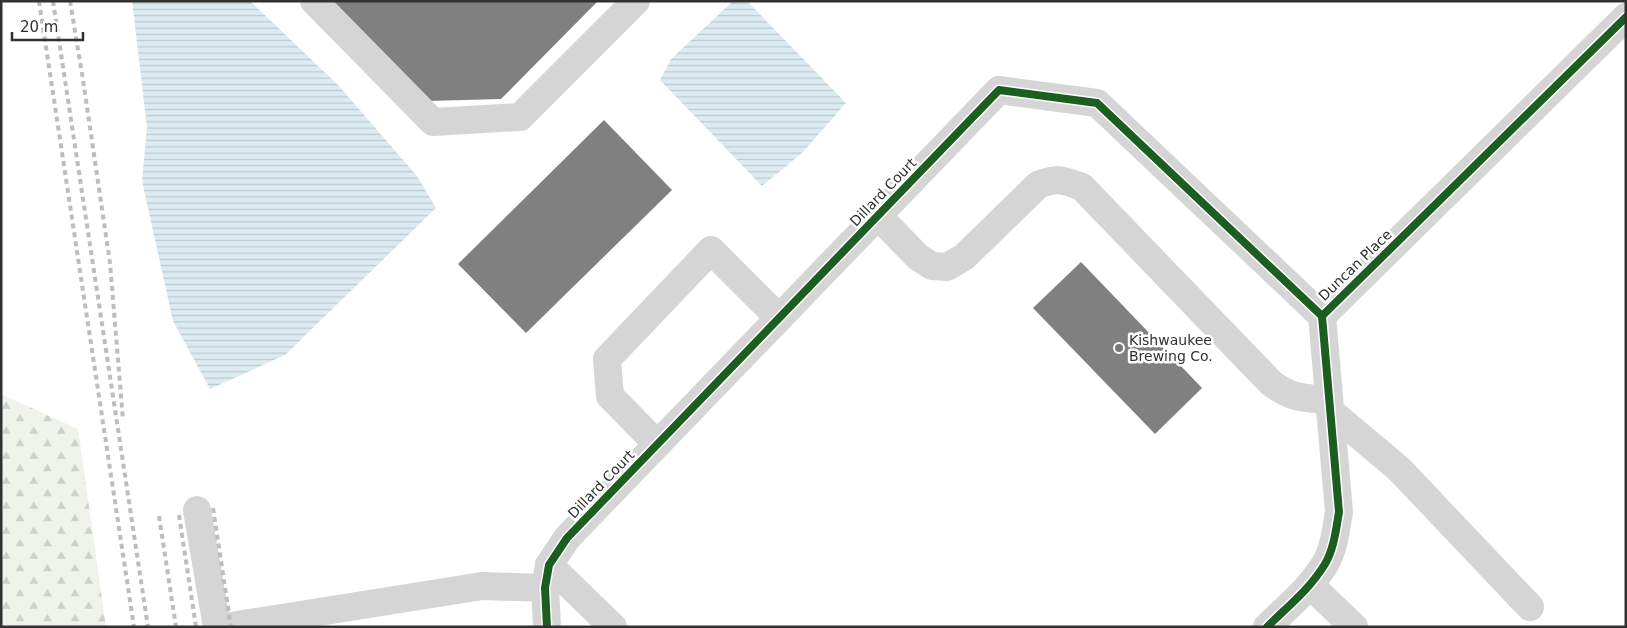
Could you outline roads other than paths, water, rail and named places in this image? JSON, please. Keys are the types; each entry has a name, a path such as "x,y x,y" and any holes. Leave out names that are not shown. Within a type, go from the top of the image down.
{"street":[{"path":"314,1 433,122 520,117 636,1"},
{"name":"Duncan Place","path":"1267,627 1310,585 1326,563 1334,540 1339,512 1322,316 1626,17"},
{"name":"Dillard Court","path":"547,576 567,538 999,90 1098,103 1322,316"},
{"path":"877,215 918,257 932,266 947,267 964,257 1038,185 1052,179 1066,181 1082,187 1271,383 1285,392 1330,406 1399,469 1530,607"},
{"path":"656,444 610,396 607,358 710,250 778,318"},
{"path":"197,510 217,626 231,626 547,576 613,627"},
{"path":"547,576 547,627"},
{"path":"1310,585 1354,627"}],"railway":[{"path":"39,1 134,627"},
{"path":"53,1 148,627"},
{"path":"70,1 110,263 123,420"},
{"path":"213,508 231,627"},
{"path":"179,515 196,627"},
{"path":"159,516 176,627"}],"place":[{"name":"Kishwaukee Brewing Co.","path":"1119,348"}]}
